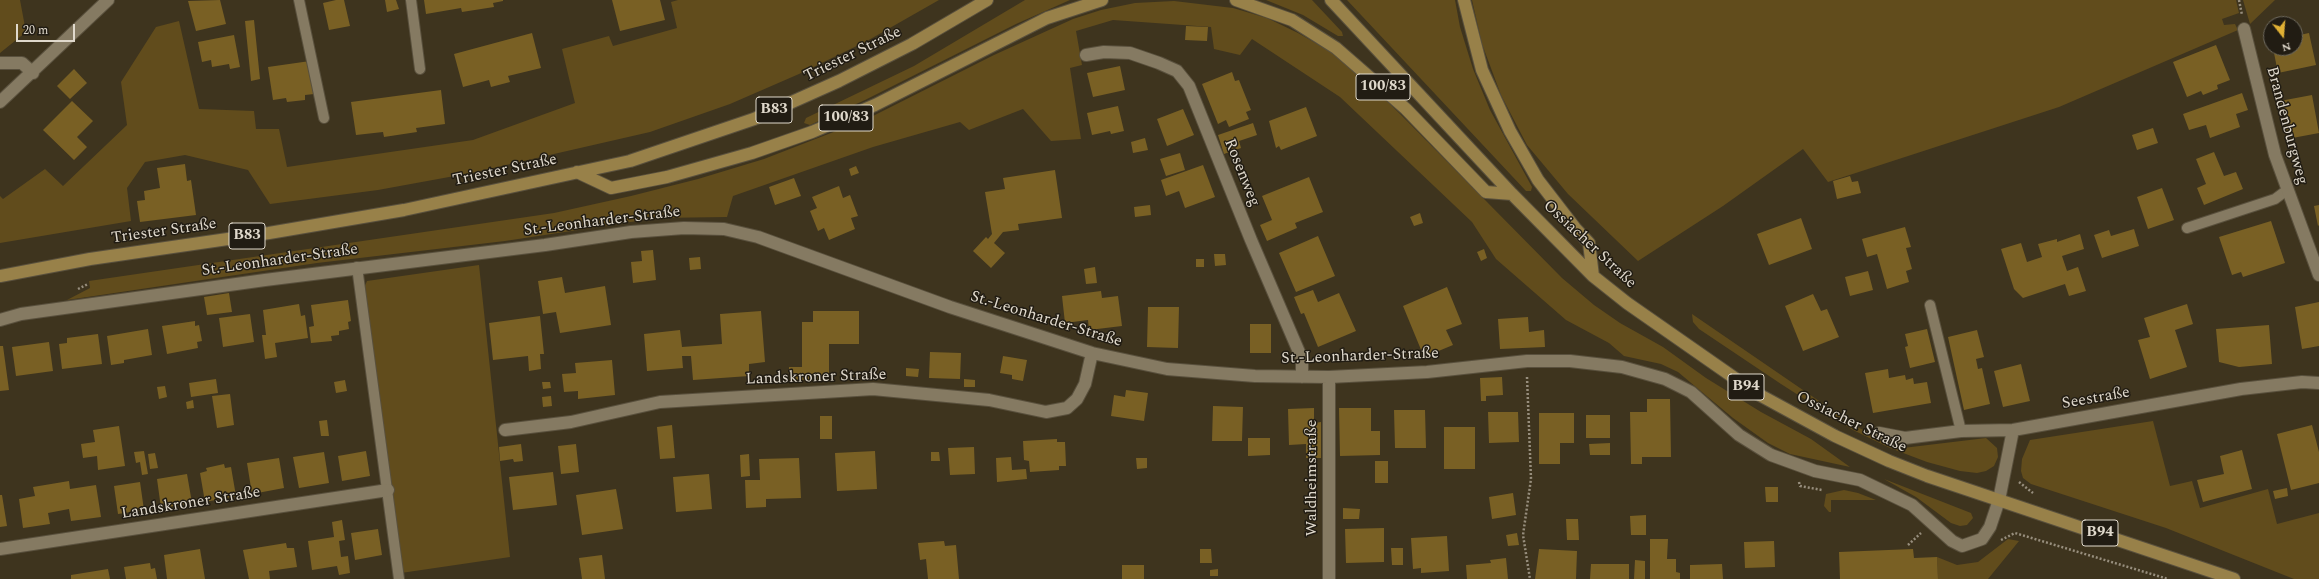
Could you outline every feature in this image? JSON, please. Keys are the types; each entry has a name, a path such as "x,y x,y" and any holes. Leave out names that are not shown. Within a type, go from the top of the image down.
{"main road":[{"name":"Triester Straße","path":"0,276 90,259 269,233 404,210 630,161 754,118 839,81 912,44 987,0"},
{"name":"100/83","path":"577,172 611,188 667,177 752,153 812,132 875,105 1047,18 1102,0"},
{"name":"100/83","path":"1236,0 1292,20 1336,48 1406,109 1486,192 1512,194"},
{"name":"B94","path":"1330,0 1512,194"},
{"path":"1464,0 1482,70 1510,131 1538,180 1575,228 1589,243 1593,276"},
{"name":"Ossiacher Straße","path":"1512,194 1593,276 1627,303 1756,394 1835,436 1889,462 2234,579"}],"street":[{"path":"0,102 108,0"},
{"name":"Brandenburgweg","path":"2244,29 2275,155 2319,275"},
{"name":"Rosenweg","path":"1086,55 1104,52 1130,53 1159,62 1177,72 1189,86 1251,240 1302,359 1302,377"},
{"path":"0,63 22,63 33,72"},
{"name":"St.-Leonharder-Straße","path":"0,320 21,314 358,267 545,245 631,232 684,228 724,229 758,237 950,307 1092,354 1167,369 1255,376 1329,377 1427,372 1527,361 1570,360 1622,367 1665,379 1691,392 1739,435 1771,455 1816,471 1860,480 1912,505 1952,541 1962,546 1982,539 1990,527 1999,500 2013,430"},
{"name":"Landskroner Straße","path":"505,430 571,422 660,402 873,389 989,400 1046,412 1067,408 1077,399 1085,384 1092,354"},
{"name":"Waldheimstraße","path":"1329,377 1329,579"},
{"name":"Seestraße","path":"1879,433 1905,438 1961,431 2013,430 2241,389 2302,382 2319,383"},
{"name":"Landskroner Straße","path":"0,549 388,490"}],"lane":[{"path":"299,0 324,118"},
{"path":"411,0 420,69"},
{"path":"2187,228 2275,198 2287,190"},
{"path":"358,267 399,579"},
{"path":"1930,306 1961,431"}],"path":[{"path":"1527,361 1531,479 1523,535 1530,579"},
{"path":"1799,480 1800,486 1814,490"}],"shaded area":[{"path":"0,0 20,0 26,32 0,53"},
{"path":"678,0 939,0 867,41 799,74 730,104 650,132 471,173 378,190 270,204 248,170 185,155 145,162 127,188 131,221 0,243 0,196 3,199 45,169 63,186 127,125 121,82 156,27 179,21 199,109 254,111 256,129 279,129 287,167 473,140 575,103 562,49 609,36 613,46 677,28 671,2"},
{"path":"1025,0 1070,0 1016,24 865,100 810,125 804,123 806,118 914,66"},
{"path":"1266,0 1312,0 1342,32 1343,36 1338,36 1303,15"},
{"path":"1347,0 1455,0 1460,27 1473,69 1490,110 1532,187 1531,191 1526,191"},
{"path":"1472,0 2236,0 2239,13 2222,19 2224,25 2235,24 2238,30 2059,107 1828,182 1803,149 1723,206 1638,261 1568,194 1527,145 1501,95 1482,44"},
{"path":"2243,0 2275,0 2250,24"},
{"path":"1174,1 1233,8 1267,18 1298,33 1333,53 1370,84 1562,278 1594,305 1620,323 1663,347 1706,378 1761,412 1811,439 1850,467 1790,454 1768,443 1733,418 1678,372 1661,364 1624,356 1609,343 1566,320 1496,259 1472,222 1340,97 1252,39 1240,55 1214,49 1211,27 1113,20 1076,31 1082,65 1070,68 1081,139 1051,141 1023,109 969,130 960,122 873,147 733,196 727,217 657,218 505,241 317,263 67,300 90,288 89,281 554,213 698,179 764,159 867,119 994,55 1073,19 1101,10 1135,3"},
{"path":"479,265 510,557 401,573 364,288 367,281"},
{"path":"1692,314 1857,427 1903,448 1986,438 1997,448 1998,457 1994,466 1986,471 1977,473 1960,471 1927,462 1890,448 1853,430 1699,329 1693,322"},
{"path":"2153,421 2170,486 2192,481 2200,508 2268,489 2277,524 2319,513 2319,579 2294,579 2166,528 2031,484 2023,478 2021,471 2022,459 2030,440"},
{"path":"1884,479 1971,513 1973,518 1967,525 1960,526 1951,523 1916,497"},
{"path":"1844,490 1858,493 1876,500 1831,500 1831,512 1829,512 1824,506 1826,494"},
{"path":"2008,539 2019,541 1988,579 1938,579 1937,557 1957,565 1978,562"}],"building":[{"path":"220,0 226,24 196,31 188,1"},
{"path":"344,0 350,26 329,30 323,3"},
{"path":"385,0 396,0 399,9 387,12"},
{"path":"424,0 503,1 493,3 494,7 462,12 461,8 426,14"},
{"path":"612,0 660,0 665,20 620,31"},
{"path":"254,20 260,79 251,81 245,21"},
{"path":"1186,26 1208,27 1207,41 1185,40"},
{"path":"532,33 541,68 508,76 510,82 491,87 489,80 463,87 454,54"},
{"path":"2309,33 2316,65 2278,73 2275,56 2303,56 2303,34"},
{"path":"234,35 240,67 230,69 229,64 212,67 211,60 202,62 198,42"},
{"path":"2216,45 2230,80 2217,85 2218,89 2203,95 2201,91 2187,97 2173,62"},
{"path":"310,61 314,94 305,95 305,100 287,102 286,98 273,100 268,67"},
{"path":"1120,66 1125,90 1093,97 1087,73"},
{"path":"74,69 87,83 70,99 57,86"},
{"path":"1232,72 1235,81 1239,80 1251,110 1246,112 1249,119 1229,127 1226,120 1218,124 1202,84"},
{"path":"441,90 445,124 416,128 417,132 384,137 383,132 356,135 351,102"},
{"path":"2242,93 2248,110 2236,114 2240,127 2210,138 2206,125 2189,130 2183,114"},
{"path":"2312,95 2319,133 2287,139 2280,101"},
{"path":"72,101 93,121 77,137 87,147 74,160 43,130"},
{"path":"1118,106 1124,131 1111,134 1110,131 1092,135 1087,113"},
{"path":"1306,107 1317,136 1281,150 1279,146 1276,148 1269,121"},
{"path":"1183,109 1194,135 1167,146 1157,119"},
{"path":"1253,123 1257,135 1239,141 1241,148 1224,154 1218,135"},
{"path":"2153,128 2158,143 2137,150 2132,135"},
{"path":"1145,138 1148,150 1133,153 1131,142"},
{"path":"2214,152 2224,176 2236,172 2243,189 2204,205 2197,188 2206,184 2196,159"},
{"path":"1180,153 1185,170 1166,176 1160,159"},
{"path":"185,164 187,181 191,180 196,215 140,222 137,201 145,200 144,191 160,188 157,168"},
{"path":"1203,165 1215,197 1185,208 1179,191 1166,196 1161,180"},
{"path":"856,166 859,173 851,176 849,169"},
{"path":"1055,170 1062,218 1018,224 1019,230 1003,232 994,243 1005,253 991,268 973,251 986,237 988,239 992,234 985,192 1005,189 1003,178"},
{"path":"1850,176 1852,182 1858,181 1861,193 1837,199 1833,181"},
{"path":"1309,177 1323,212 1295,223 1297,228 1267,241 1260,225 1272,220 1262,196"},
{"path":"794,178 801,196 775,205 769,187"},
{"path":"839,186 843,198 850,195 858,216 851,218 855,229 829,240 824,228 818,231 810,211 817,208 812,197"},
{"path":"2162,188 2174,220 2148,229 2137,197"},
{"path":"1150,205 1151,215 1135,217 1134,207"},
{"path":"2319,205 2319,225 2318,226 2314,206"},
{"path":"1420,213 1423,223 1414,226 1410,217"},
{"path":"1801,218 1812,249 1769,265 1757,234"},
{"path":"2271,221 2285,263 2243,277 2241,272 2232,275 2219,237"},
{"path":"1905,227 1911,247 1906,248 1912,269 1906,271 1909,282 1887,289 1877,254 1867,257 1862,239"},
{"path":"2134,229 2139,246 2102,258 2094,235 2109,230 2111,236"},
{"path":"2080,234 2084,249 2062,256 2067,271 2078,267 2086,291 2069,296 2065,284 2023,298 2014,289 2001,249 2021,243 2027,262 2042,257 2038,244 2057,239 2057,242"},
{"path":"1318,236 1335,276 1296,292 1279,253"},
{"path":"1484,249 1487,258 1481,261 1477,252"},
{"path":"653,250 656,280 633,283 631,262 642,261 641,251"},
{"path":"1214,254 1225,254 1226,265 1215,266"},
{"path":"700,257 701,269 690,270 689,258"},
{"path":"1196,259 1204,259 1204,267 1196,267"},
{"path":"1095,267 1097,283 1086,284 1084,269"},
{"path":"1868,271 1873,290 1850,296 1845,277"},
{"path":"562,277 565,293 605,286 611,325 560,333 556,312 543,314 538,281"},
{"path":"1447,287 1462,324 1446,330 1453,345 1424,357 1403,306"},
{"path":"1313,290 1318,302 1339,293 1356,331 1318,347 1304,313 1301,314 1294,297"},
{"path":"1101,291 1102,298 1118,296 1122,326 1089,330 1088,320 1065,323 1062,296"},
{"path":"229,293 232,312 207,315 204,297"},
{"path":"1813,294 1821,311 1827,309 1839,337 1803,351 1785,306"},
{"path":"348,300 351,321 348,322 349,329 339,331 339,335 331,336 332,341 311,343 309,327 314,326 311,305"},
{"path":"2319,302 2319,346 2302,349 2295,307"},
{"path":"299,304 301,316 305,315 308,338 275,343 277,357 265,359 262,335 266,335 263,310"},
{"path":"2187,304 2193,324 2175,330 2187,367 2150,379 2138,340 2150,337 2144,318"},
{"path":"1148,307 1179,307 1178,348 1147,347"},
{"path":"761,311 765,362 749,364 749,376 693,380 691,356 682,356 683,368 647,371 644,334 680,330 682,347 722,344 720,314"},
{"path":"813,311 859,311 859,344 829,344 829,380 789,380 789,367 802,367 802,322 813,322"},
{"path":"250,314 254,342 223,347 219,318"},
{"path":"540,316 544,354 540,354 541,369 529,371 528,356 493,360 489,323"},
{"path":"1528,317 1529,332 1544,330 1545,347 1500,349 1498,319"},
{"path":"195,321 195,326 199,325 202,341 197,342 198,348 167,354 162,326"},
{"path":"1250,324 1271,324 1271,353 1250,353"},
{"path":"2269,325 2272,364 2239,367 2219,362 2216,329"},
{"path":"148,329 152,355 124,360 124,363 111,365 107,336"},
{"path":"1927,329 1935,362 1910,368 1905,347 1908,346 1905,334"},
{"path":"1977,330 1984,357 1976,359 1978,369 1982,368 1990,404 1964,410 1948,337"},
{"path":"98,334 102,364 62,369 59,344 67,343 67,338"},
{"path":"49,342 53,371 16,376 12,347"},
{"path":"0,346 3,346 9,390 0,391"},
{"path":"930,352 961,353 960,379 929,378"},
{"path":"1003,356 1027,360 1023,381 1012,379 1012,375 1000,373"},
{"path":"612,360 615,395 578,399 578,391 564,392 562,374 576,373 575,363"},
{"path":"2021,364 2030,401 2003,407 1994,371"},
{"path":"906,368 919,369 918,377 906,376"},
{"path":"1888,369 1889,378 1905,375 1906,380 1913,378 1914,384 1927,382 1931,403 1873,413 1865,373"},
{"path":"1502,377 1503,395 1486,396 1486,401 1481,401 1480,378"},
{"path":"216,379 218,393 191,397 189,383"},
{"path":"964,379 975,380 975,387 964,387"},
{"path":"345,380 347,391 336,393 334,382"},
{"path":"542,382 550,382 551,388 543,389"},
{"path":"165,386 167,397 159,399 157,387"},
{"path":"1126,390 1148,393 1144,421 1111,416 1114,395 1125,397"},
{"path":"230,394 234,425 217,428 212,396"},
{"path":"551,396 552,406 543,407 542,397"},
{"path":"1647,399 1670,399 1671,457 1642,457 1642,464 1631,464 1630,412 1647,412"},
{"path":"193,400 194,408 187,409 186,402"},
{"path":"1213,406 1243,407 1242,441 1212,441"},
{"path":"1314,408 1314,423 1321,422 1321,458 1306,458 1306,444 1289,445 1288,409"},
{"path":"1339,408 1371,408 1371,431 1380,431 1380,455 1340,456"},
{"path":"1394,410 1425,410 1426,448 1395,448"},
{"path":"1488,412 1518,412 1519,442 1489,443"},
{"path":"1539,413 1574,413 1574,443 1560,443 1560,464 1539,464"},
{"path":"1586,415 1610,415 1610,438 1586,438"},
{"path":"820,416 832,416 832,439 820,439"},
{"path":"327,420 329,436 321,436 319,421"},
{"path":"672,425 675,458 660,459 657,427"},
{"path":"2312,425 2319,452 2319,483 2291,490 2277,434"},
{"path":"119,426 125,466 98,470 97,456 83,458 81,444 95,442 93,430"},
{"path":"1444,427 1475,427 1475,469 1444,469"},
{"path":"1248,438 1270,438 1270,455 1248,456"},
{"path":"1057,439 1057,442 1065,442 1066,466 1059,466 1059,470 1030,472 1029,461 1024,460 1023,441"},
{"path":"1610,443 1610,455 1590,455 1589,444"},
{"path":"521,444 523,461 514,462 513,459 500,461 499,447"},
{"path":"576,444 579,472 561,474 558,446"},
{"path":"974,447 975,474 950,475 948,448"},
{"path":"2242,450 2252,489 2203,502 2197,480 2224,474 2220,456"},
{"path":"144,451 148,474 142,475 140,462 136,463 134,452"},
{"path":"366,451 370,476 342,481 338,456"},
{"path":"875,451 877,489 837,491 835,453"},
{"path":"324,452 329,483 299,488 293,457"},
{"path":"931,452 939,452 940,461 931,461"},
{"path":"155,453 158,468 150,469 148,454"},
{"path":"749,454 750,476 741,477 740,455"},
{"path":"1011,457 1012,470 1026,469 1027,479 997,482 996,458"},
{"path":"279,458 284,488 252,494 247,463"},
{"path":"799,458 801,498 766,499 766,507 746,508 745,480 760,480 759,459"},
{"path":"1136,458 1147,458 1147,468 1137,469"},
{"path":"1375,461 1388,461 1388,483 1375,483"},
{"path":"224,464 225,468 231,467 236,496 205,502 200,473 207,471 206,468"},
{"path":"553,472 557,505 513,510 509,477"},
{"path":"187,474 192,503 161,508 157,479"},
{"path":"709,474 712,509 676,512 673,477"},
{"path":"69,481 70,489 96,485 101,517 71,521 69,509 48,513 50,524 23,528 19,499 35,496 33,487"},
{"path":"140,482 144,510 118,514 114,486"},
{"path":"1765,487 1778,487 1778,502 1766,502"},
{"path":"2287,488 2288,496 2275,499 2273,491"},
{"path":"616,489 623,529 582,535 576,495"},
{"path":"1513,493 1516,515 1492,519 1489,497"},
{"path":"0,495 2,495 7,526 0,527"},
{"path":"1343,508 1360,509 1359,519 1343,519"},
{"path":"1646,515 1646,535 1631,535 1630,516"},
{"path":"1566,519 1578,519 1579,540 1567,540"},
{"path":"342,520 345,540 339,541 341,557 348,556 350,573 339,575 337,566 312,570 308,541 334,537 332,522"},
{"path":"1384,528 1384,562 1346,563 1345,529"},
{"path":"378,529 382,555 355,560 351,533"},
{"path":"1517,533 1519,545 1508,546 1506,535"},
{"path":"1447,536 1449,571 1421,573 1421,568 1413,569 1411,538"},
{"path":"1650,539 1668,539 1667,559 1676,559 1676,572 1680,573 1680,579 1650,579"},
{"path":"944,541 945,546 956,545 959,579 928,579 926,559 920,560 918,543"},
{"path":"1774,541 1775,567 1745,568 1744,542"},
{"path":"286,543 287,548 294,548 297,567 269,571 270,579 249,579 243,550"},
{"path":"1391,548 1403,548 1403,565 1392,565"},
{"path":"200,549 205,579 167,579 164,555"},
{"path":"1200,549 1211,549 1212,563 1200,563"},
{"path":"1539,549 1577,551 1576,579 1535,579"},
{"path":"1913,549 1914,558 1937,557 1938,579 1840,579 1839,552"},
{"path":"602,555 605,579 582,579 579,558"},
{"path":"1506,558 1508,579 1467,579 1466,565 1491,563 1490,560"},
{"path":"1635,560 1645,561 1645,579 1634,579"},
{"path":"150,563 151,569 155,568 157,579 126,579 124,567"},
{"path":"1591,564 1629,564 1629,579 1590,579"},
{"path":"1722,564 1723,579 1690,579 1690,565"},
{"path":"1122,565 1144,565 1144,579 1122,579"},
{"path":"108,569 110,579 71,579 71,575"},
{"path":"1218,569 1218,576 1210,576 1210,570"}]}
